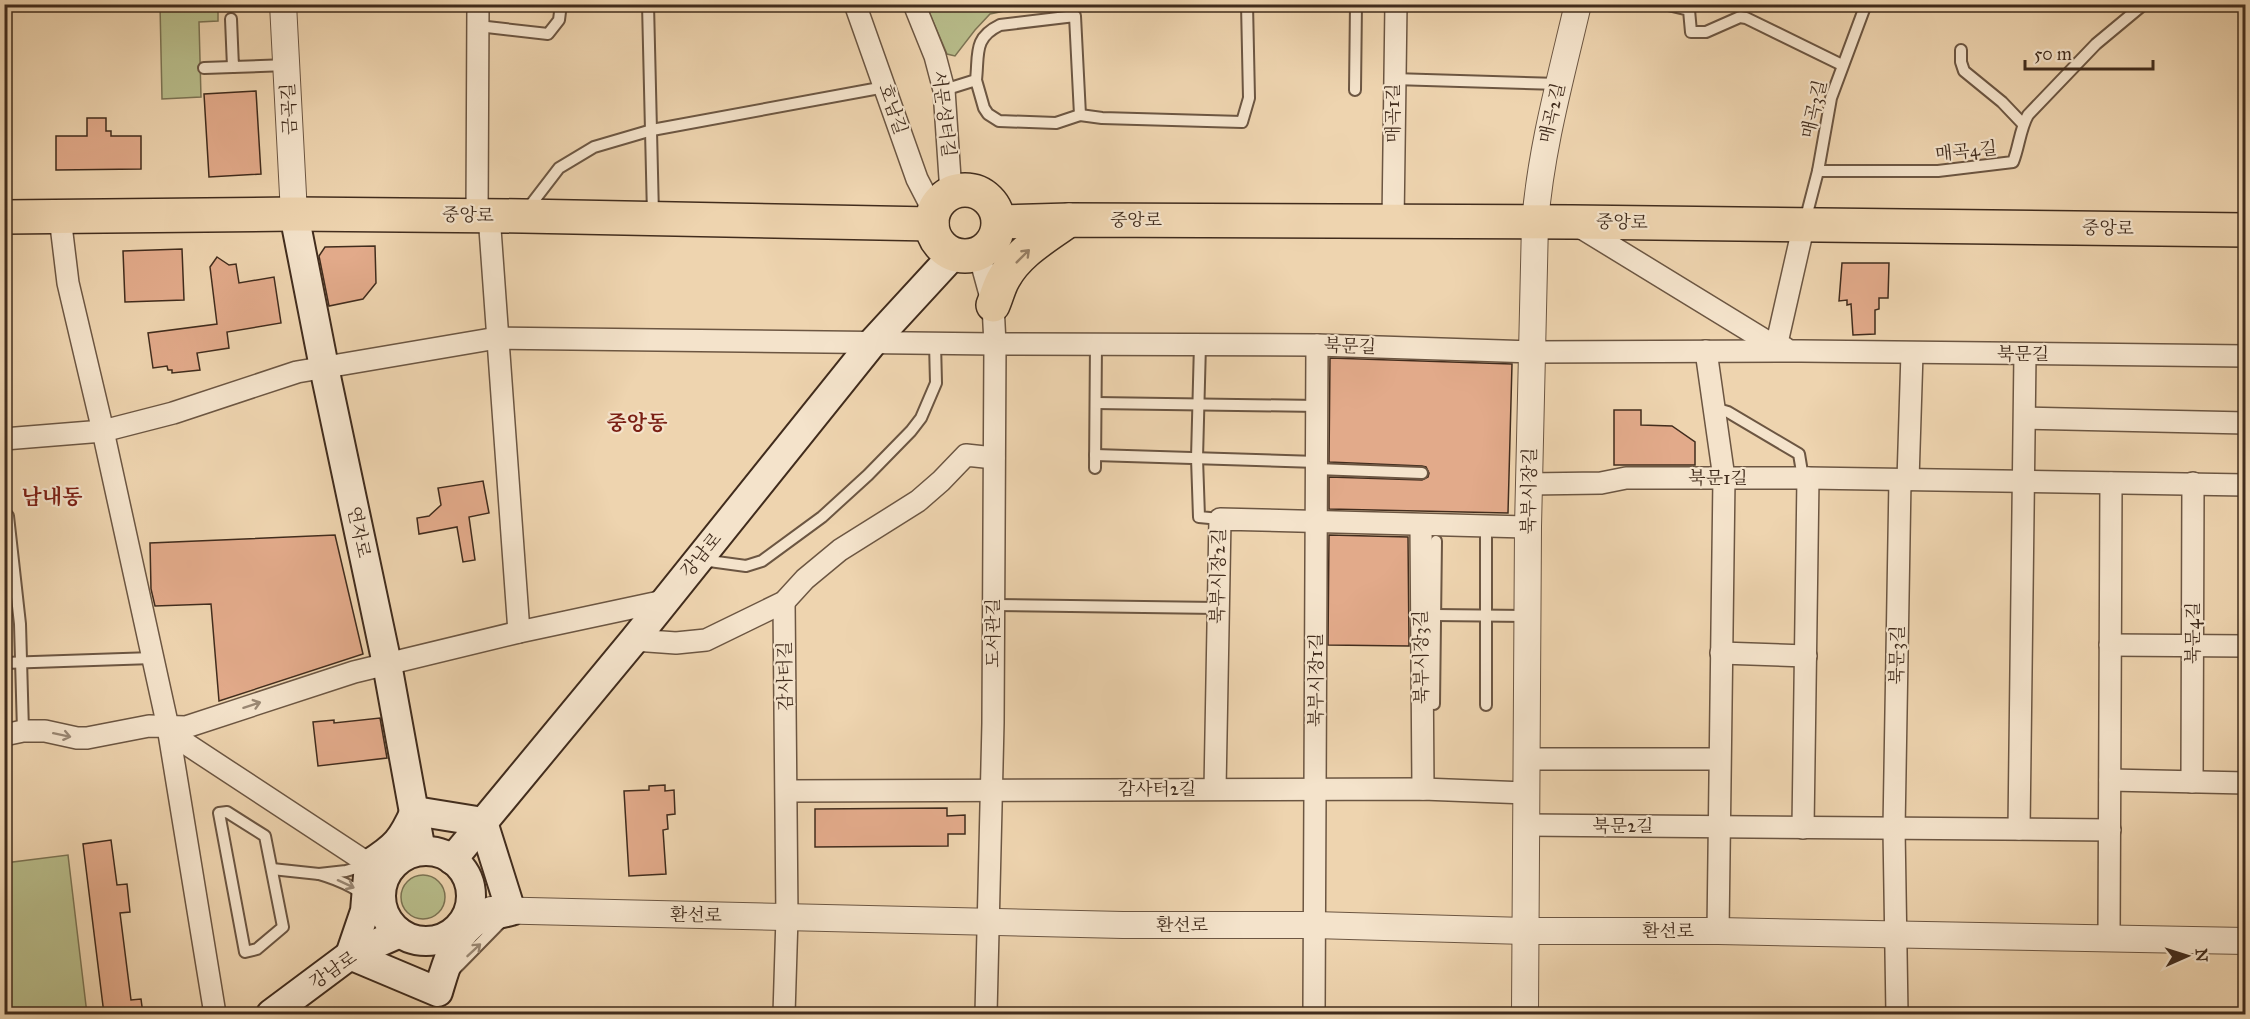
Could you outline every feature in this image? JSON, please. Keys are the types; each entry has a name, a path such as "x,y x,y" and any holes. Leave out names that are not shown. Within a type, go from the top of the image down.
{"main road":[{"path":"964,190 977,192 988,199 996,209 999,222 997,235 990,246 966,254 942,248 935,237 939,210 964,190"},
{"name":"중앙로","path":"4,217 294,213 653,218 939,210"},
{"name":"연자로","path":"294,213 387,664 421,851"},
{"name":"중앙로","path":"999,222 1069,220 1572,222 2246,230"},
{"path":"993,305 1004,278 1026,251 1069,220"},
{"name":"강남로","path":"452,860 634,640 873,342 966,254"},
{"path":"415,811 483,822 511,910 472,924 459,939 449,958 438,1003 350,955 375,887 393,847 403,837 415,811"},
{"path":"421,851 432,851 452,860 462,870 471,896 462,923 452,933 439,939 425,941 412,939 400,933 390,924 375,887 399,860 421,851"},
{"name":"강남로","path":"271,1014 350,955 400,933"},
{"path":"438,1003 439,939"}],"street":[{"name":"금곡길","path":"284,4 294,213"},
{"path":"467,4 478,26"},
{"path":"478,4 483,215 497,338 519,632"},
{"name":"호남길","path":"855,4 917,179 939,210"},
{"name":"서문성터길","path":"914,4 935,56 944,90 939,210"},
{"name":"매곡1길","path":"1393,222 1393,79 1396,4"},
{"name":"매곡2길","path":"1535,223 1545,145 1578,4"},
{"path":"60,217 69,283 168,727 215,1014"},
{"name":"북문길","path":"1572,222 1776,347 1801,351"},
{"name":"북부시장길","path":"1524,1014 1528,527 1535,223"},
{"path":"1776,347 1804,224"},
{"name":"도서관길","path":"966,254 993,305 995,344 991,789 986,1014"},
{"name":"북문길","path":"4,439 103,430 173,413 297,372 497,338 935,344 1317,345 1533,352 1801,351 2246,356"},
{"name":"북부시장1길","path":"1314,1014 1317,345"},
{"path":"1706,351 1724,478 1718,931"},
{"path":"1904,480 1912,353"},
{"path":"2019,829 2025,354"},
{"path":"2025,418 2246,423"},
{"path":"634,640 682,643 706,640 784,602 805,579 840,550 918,501 966,455 994,458"},
{"name":"북문1길","path":"1529,484 1601,483 1626,478 1806,478 2246,485"},
{"path":"1803,828 1806,478"},
{"name":"북문3길","path":"1895,935 1894,829 1904,480"},
{"path":"2109,938 2111,483"},
{"name":"북문4길","path":"2192,782 2193,483"},
{"path":"1220,519 1528,527"},
{"name":"북부시장2길","path":"1215,789 1220,519"},
{"name":"북부시장3길","path":"1421,525 1423,789"},
{"path":"14,733 45,731 87,738 149,726 186,727 354,672 519,632 664,601"},
{"name":"감사터길","path":"784,602 787,791 784,1014"},
{"path":"2110,645 2246,646"},
{"path":"1721,653 1806,656"},
{"path":"168,727 185,743 375,887"},
{"path":"1527,759 1719,759"},
{"path":"2110,780 2246,783"},
{"name":"감사터2길","path":"787,791 1423,789 1527,793"},
{"name":"북문2길","path":"1527,825 1894,829"},
{"path":"1894,829 2110,830"},
{"name":"환선로","path":"468,910 1123,925 1314,925 1525,931 1718,931 2246,941"},
{"path":"1895,935 1897,1014"}],"lane":[{"path":"478,26 548,34 559,20 561,4"},
{"path":"648,4 653,218"},
{"path":"1072,4 1075,16 1080,115"},
{"path":"1075,16 999,25 988,30 980,40 976,80 988,114 999,121 1056,123 1080,115 1102,118 1242,122 1249,98 1247,4"},
{"path":"1355,90 1356,4"},
{"path":"1664,4 1689,10 1691,32 1706,32 1740,17 1746,18 1842,65"},
{"name":"매곡3길","path":"1804,224 1818,171 1831,98 1866,4"},
{"name":"매곡4길","path":"1818,171 1938,171 2013,162 2023,124 2028,115 2096,44 2144,4"},
{"path":"231,19 233,67"},
{"path":"1961,50 1964,71 1972,80 2002,102 2023,124"},
{"path":"204,68 287,65"},
{"path":"1393,79 1559,84"},
{"path":"944,90 976,80"},
{"path":"523,216 559,168 594,147 651,130 885,87"},
{"path":"1095,468 1096,343"},
{"path":"698,560 746,566 762,561 822,517 868,475 921,418 936,383 935,344"},
{"name":"북부시장2길","path":"1200,344 1197,458 1199,517 1220,519"},
{"path":"1096,403 1318,406"},
{"path":"1714,408 1728,412 1799,454 1806,478"},
{"path":"1095,455 1197,458 1422,473"},
{"path":"4,512 8,521 20,624 22,663 14,733"},
{"path":"1486,526 1486,705"},
{"path":"1434,704 1436,541"},
{"path":"993,604 1217,608"},
{"path":"1435,615 1528,616"},
{"path":"4,663 153,658"},
{"path":"227,812 265,836 272,869 283,927 256,949 244,952 219,813 227,812"},
{"path":"272,869 319,874 375,887"},
{"path":"319,874 346,871 375,887"}],"green space":[{"path":"160,5 218,5 218,21 199,22 201,97 162,99"},
{"path":"926,5 1033,5 990,14 955,56 947,54"},
{"path":"68,855 87,1014 5,1014 5,863"},
{"path":"423,875 432,876 439,881 444,888 444,906 439,913 432,918 423,919 414,918 407,913 402,906 401,897 402,888 407,881 414,876"}],"building":[{"path":"256,91 261,174 209,177 204,94"},
{"path":"87,118 106,118 106,131 111,131 111,136 141,136 141,169 56,170 56,136 87,136"},
{"path":"375,246 376,283 363,299 329,306 319,256 325,247"},
{"path":"182,249 184,300 125,302 123,251"},
{"path":"217,257 229,265 236,264 239,283 274,277 281,323 227,332 229,348 197,353 200,370 172,373 167,366 153,368 148,333 217,324 210,267"},
{"path":"1842,263 1889,263 1888,298 1879,298 1879,309 1875,310 1875,334 1853,335 1851,304 1847,305 1847,300 1839,301"},
{"path":"1330,358 1512,364 1508,513 1329,509 1329,477 1422,480 1428,477 1429,473 1426,467 1422,466 1329,462"},
{"path":"1614,410 1641,410 1641,425 1672,426 1695,442 1695,465 1614,465"},
{"path":"483,481 489,513 469,517 475,560 463,562 457,527 419,534 417,518 429,516 441,505 438,488"},
{"path":"335,535 363,654 219,701 211,604 155,606 151,589 150,543"},
{"path":"1329,535 1408,537 1409,646 1328,645"},
{"path":"380,718 387,758 318,766 313,722 334,720 334,723"},
{"path":"665,785 665,791 674,790 675,814 667,815 668,829 663,830 666,874 629,876 624,791 649,790 649,786"},
{"path":"947,808 947,816 965,815 965,834 948,834 948,846 815,847 815,809"},
{"path":"111,840 117,885 127,884 130,912 120,913 131,1000 141,999 143,1014 104,1014 83,844"}],"district":[{"name":"중앙동","path":"637,423"},
{"name":"남내동","path":"52,497"}]}
